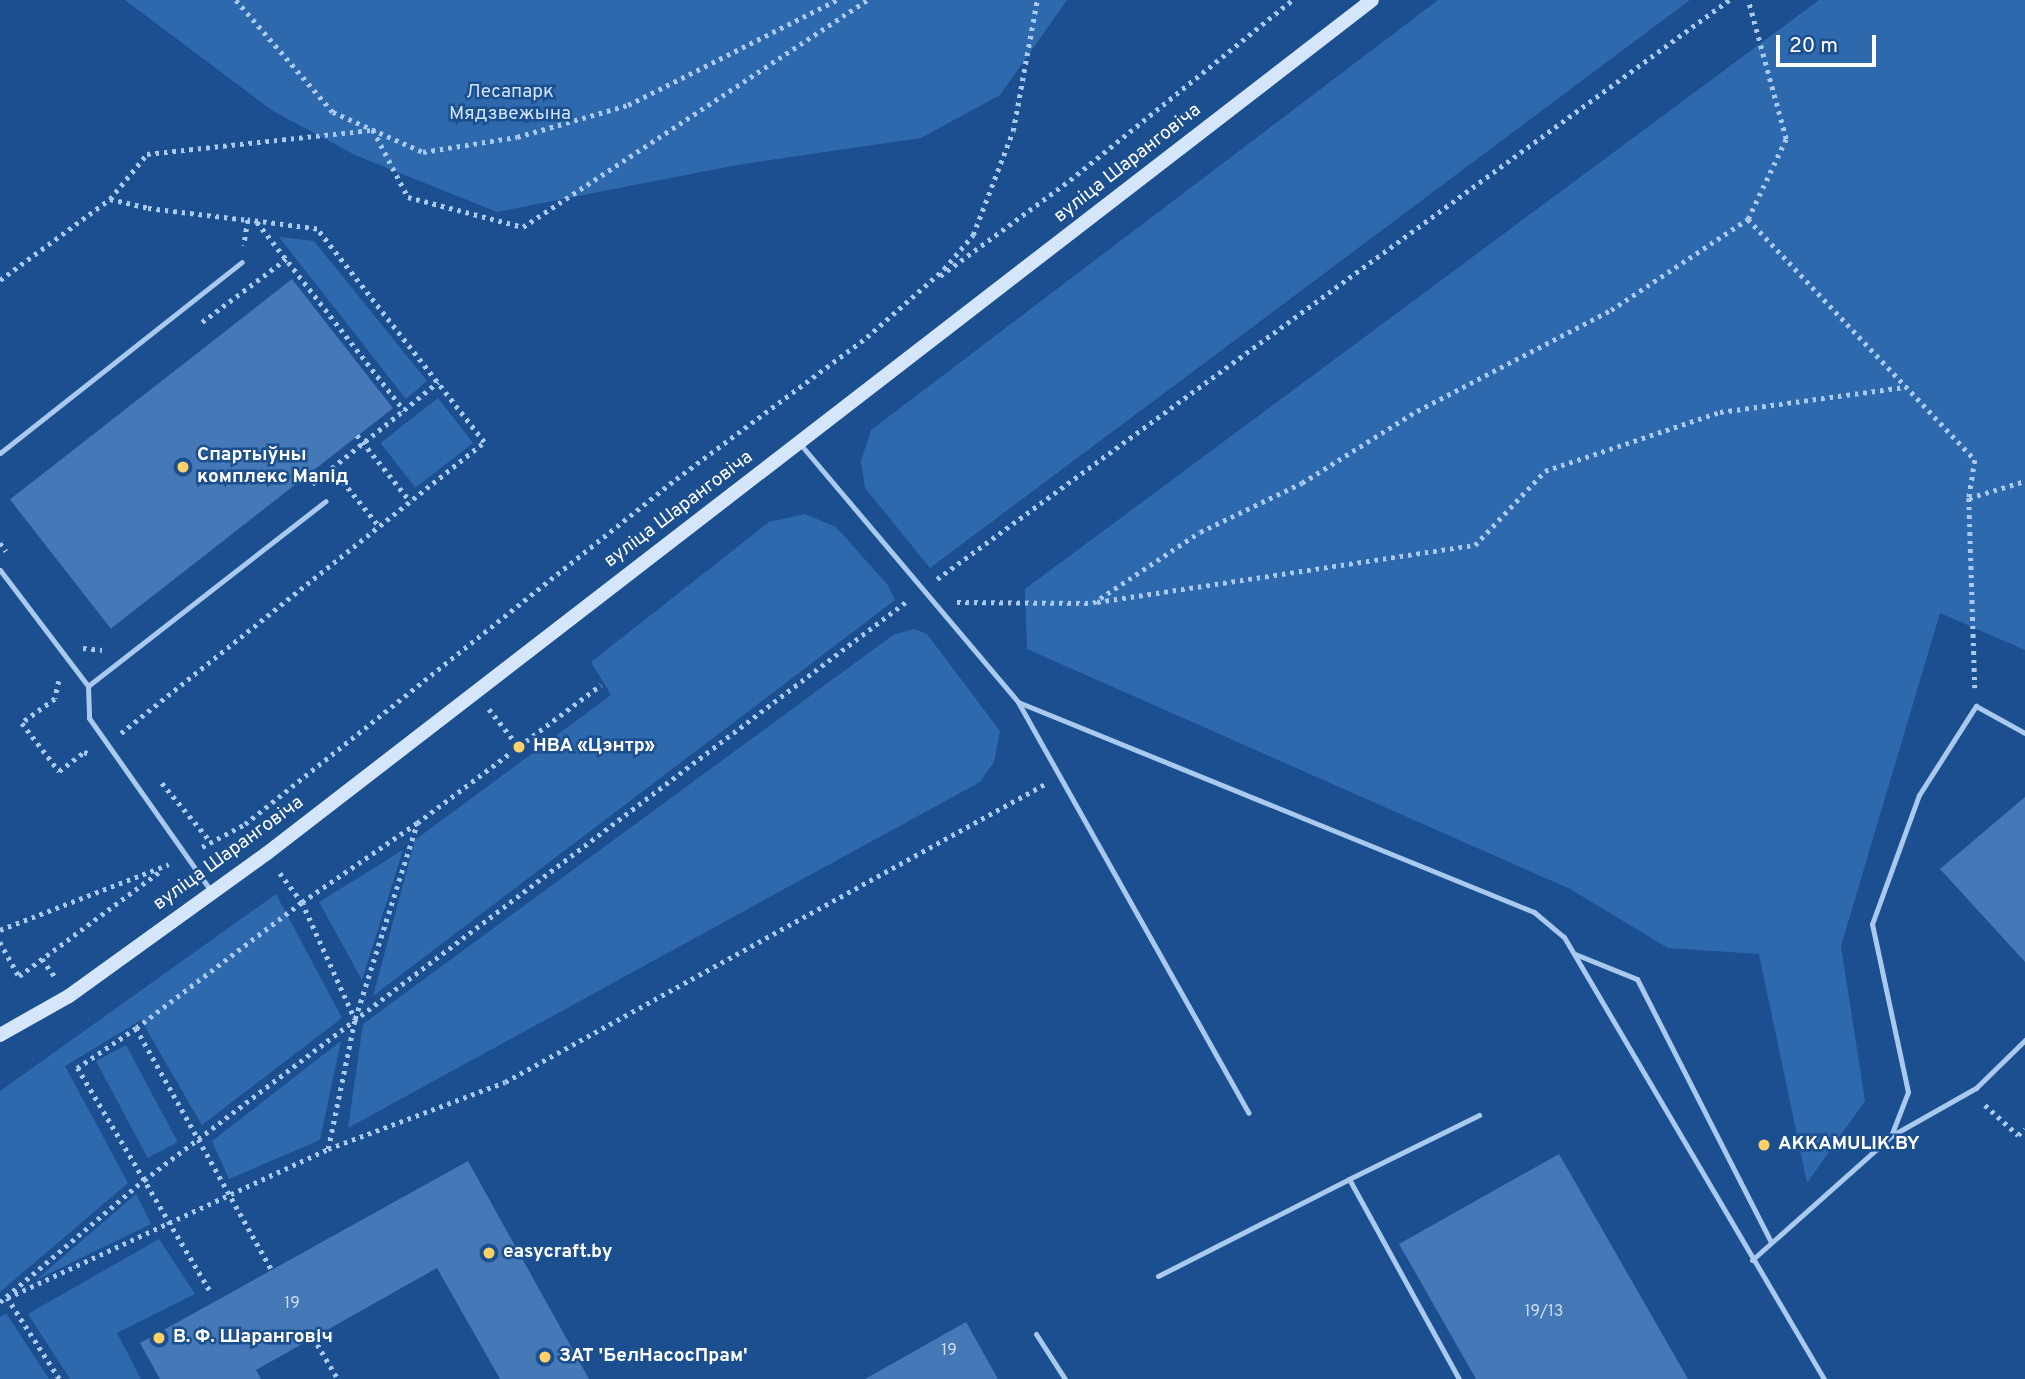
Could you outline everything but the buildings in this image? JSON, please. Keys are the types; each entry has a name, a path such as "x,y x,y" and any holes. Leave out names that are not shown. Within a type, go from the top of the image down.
{"main road":[{"name":"вуліца Шаранговіча","path":"0,1035 69,996 211,891 799,443 1372,0"}],"lane":[{"path":"0,453 242,262"},
{"path":"799,443 1018,702 1249,1113"},
{"path":"89,686 326,501"},
{"path":"0,570 89,686 89,718 211,891"},
{"path":"1018,702 1534,912 1564,937 1824,1379"},
{"path":"1892,1136 1908,1093 1872,924 1919,795 1976,706 2025,733"},
{"path":"1574,954 1637,979 1772,1242"},
{"path":"1752,1260 1892,1136 1971,1091 2025,1040"},
{"path":"1158,1276 1479,1115"},
{"path":"1349,1180 1459,1379"},
{"path":"1036,1334 1065,1379"}],"path":[{"path":"236,0 333,112 422,152 517,137 628,105 837,0"},
{"path":"373,130 408,197 523,227 867,0"},
{"path":"923,289 973,235 1013,131 1037,0"},
{"path":"0,930 163,868 244,824 676,479 755,423 923,289 1070,180 1292,0"},
{"path":"7,1298 144,1180 923,588 1728,0"},
{"path":"1093,603 1200,533 1302,483 1417,411 1611,310 1748,219 1786,139 1748,0"},
{"path":"0,280 110,199 147,154 373,130"},
{"path":"110,199 248,220"},
{"path":"1748,219 1975,460 1969,498 1976,706"},
{"path":"256,221 404,410"},
{"path":"310,485 438,382"},
{"path":"934,601 1093,603 1475,545 1545,471 1720,412 1906,387"},
{"path":"358,435 410,501"},
{"path":"332,468 379,526"},
{"path":"1969,498 2025,481"},
{"path":"0,543 8,554"},
{"path":"71,640 82,648 103,650 114,641"},
{"path":"55,674 60,684 55,699 22,723 59,771 85,752 99,765"},
{"path":"209,1290 77,1068 136,1028 302,902 417,824 601,685"},
{"path":"475,691 519,747"},
{"path":"0,1302 328,1149 505,1082 1058,777"},
{"path":"328,1149 355,1018 417,824"},
{"path":"0,942 19,976 173,862 164,851"},
{"path":"302,902 355,1018"},
{"path":"136,1028 272,1270"},
{"path":"1971,1091 2018,1135 2025,1129"},
{"path":"7,1298 59,1379"},
{"path":"313,1338 338,1379"}],"green space":[{"name":"Лесапарк Мядзвежына","path":"125,0 1067,0 1000,95 921,138 737,165 497,212 355,155 273,111"},
{"path":"1438,0 1690,0 930,568 865,488 861,461 871,430"},
{"path":"1819,0 2025,0 2025,650 1940,613 1841,946 1865,1101 1807,1183 1759,954 1668,948 1570,889 1027,649 1025,589"},
{"path":"279,237 314,241 427,381 406,399"},
{"path":"438,398 473,443 416,488 380,443"},
{"path":"805,514 836,527 887,584 895,600 373,996 415,840 611,695 591,662 769,522"},
{"path":"914,629 927,634 1000,731 994,762 980,782 348,1128 363,1024 893,635"},
{"path":"403,850 362,980 319,902"},
{"path":"276,894 342,1018 202,1125 141,1020 65,1066 128,1183 0,1292 0,1091"},
{"path":"341,1041 320,1140 229,1179 212,1141"},
{"path":"126,1045 178,1142 148,1158 96,1061"},
{"path":"136,1194 151,1224 36,1280"},
{"path":"159,1239 195,1294 117,1333 141,1379 70,1379 28,1314"},
{"path":"6,1313 49,1379 0,1379 0,1317"}],"place":[{"name":"Спартыўны комплекс Мапід","path":"183,467"},
{"name":"НВА «Цэнтр»","path":"519,747"},
{"name":"AKKAMULIK.BY","path":"1764,1145"},
{"name":"easycraft.by","path":"489,1253"},
{"name":"В. Ф. Шаранговіч","path":"159,1338"},
{"name":"ЗАТ 'БелНасосПрам'","path":"545,1357"}]}
